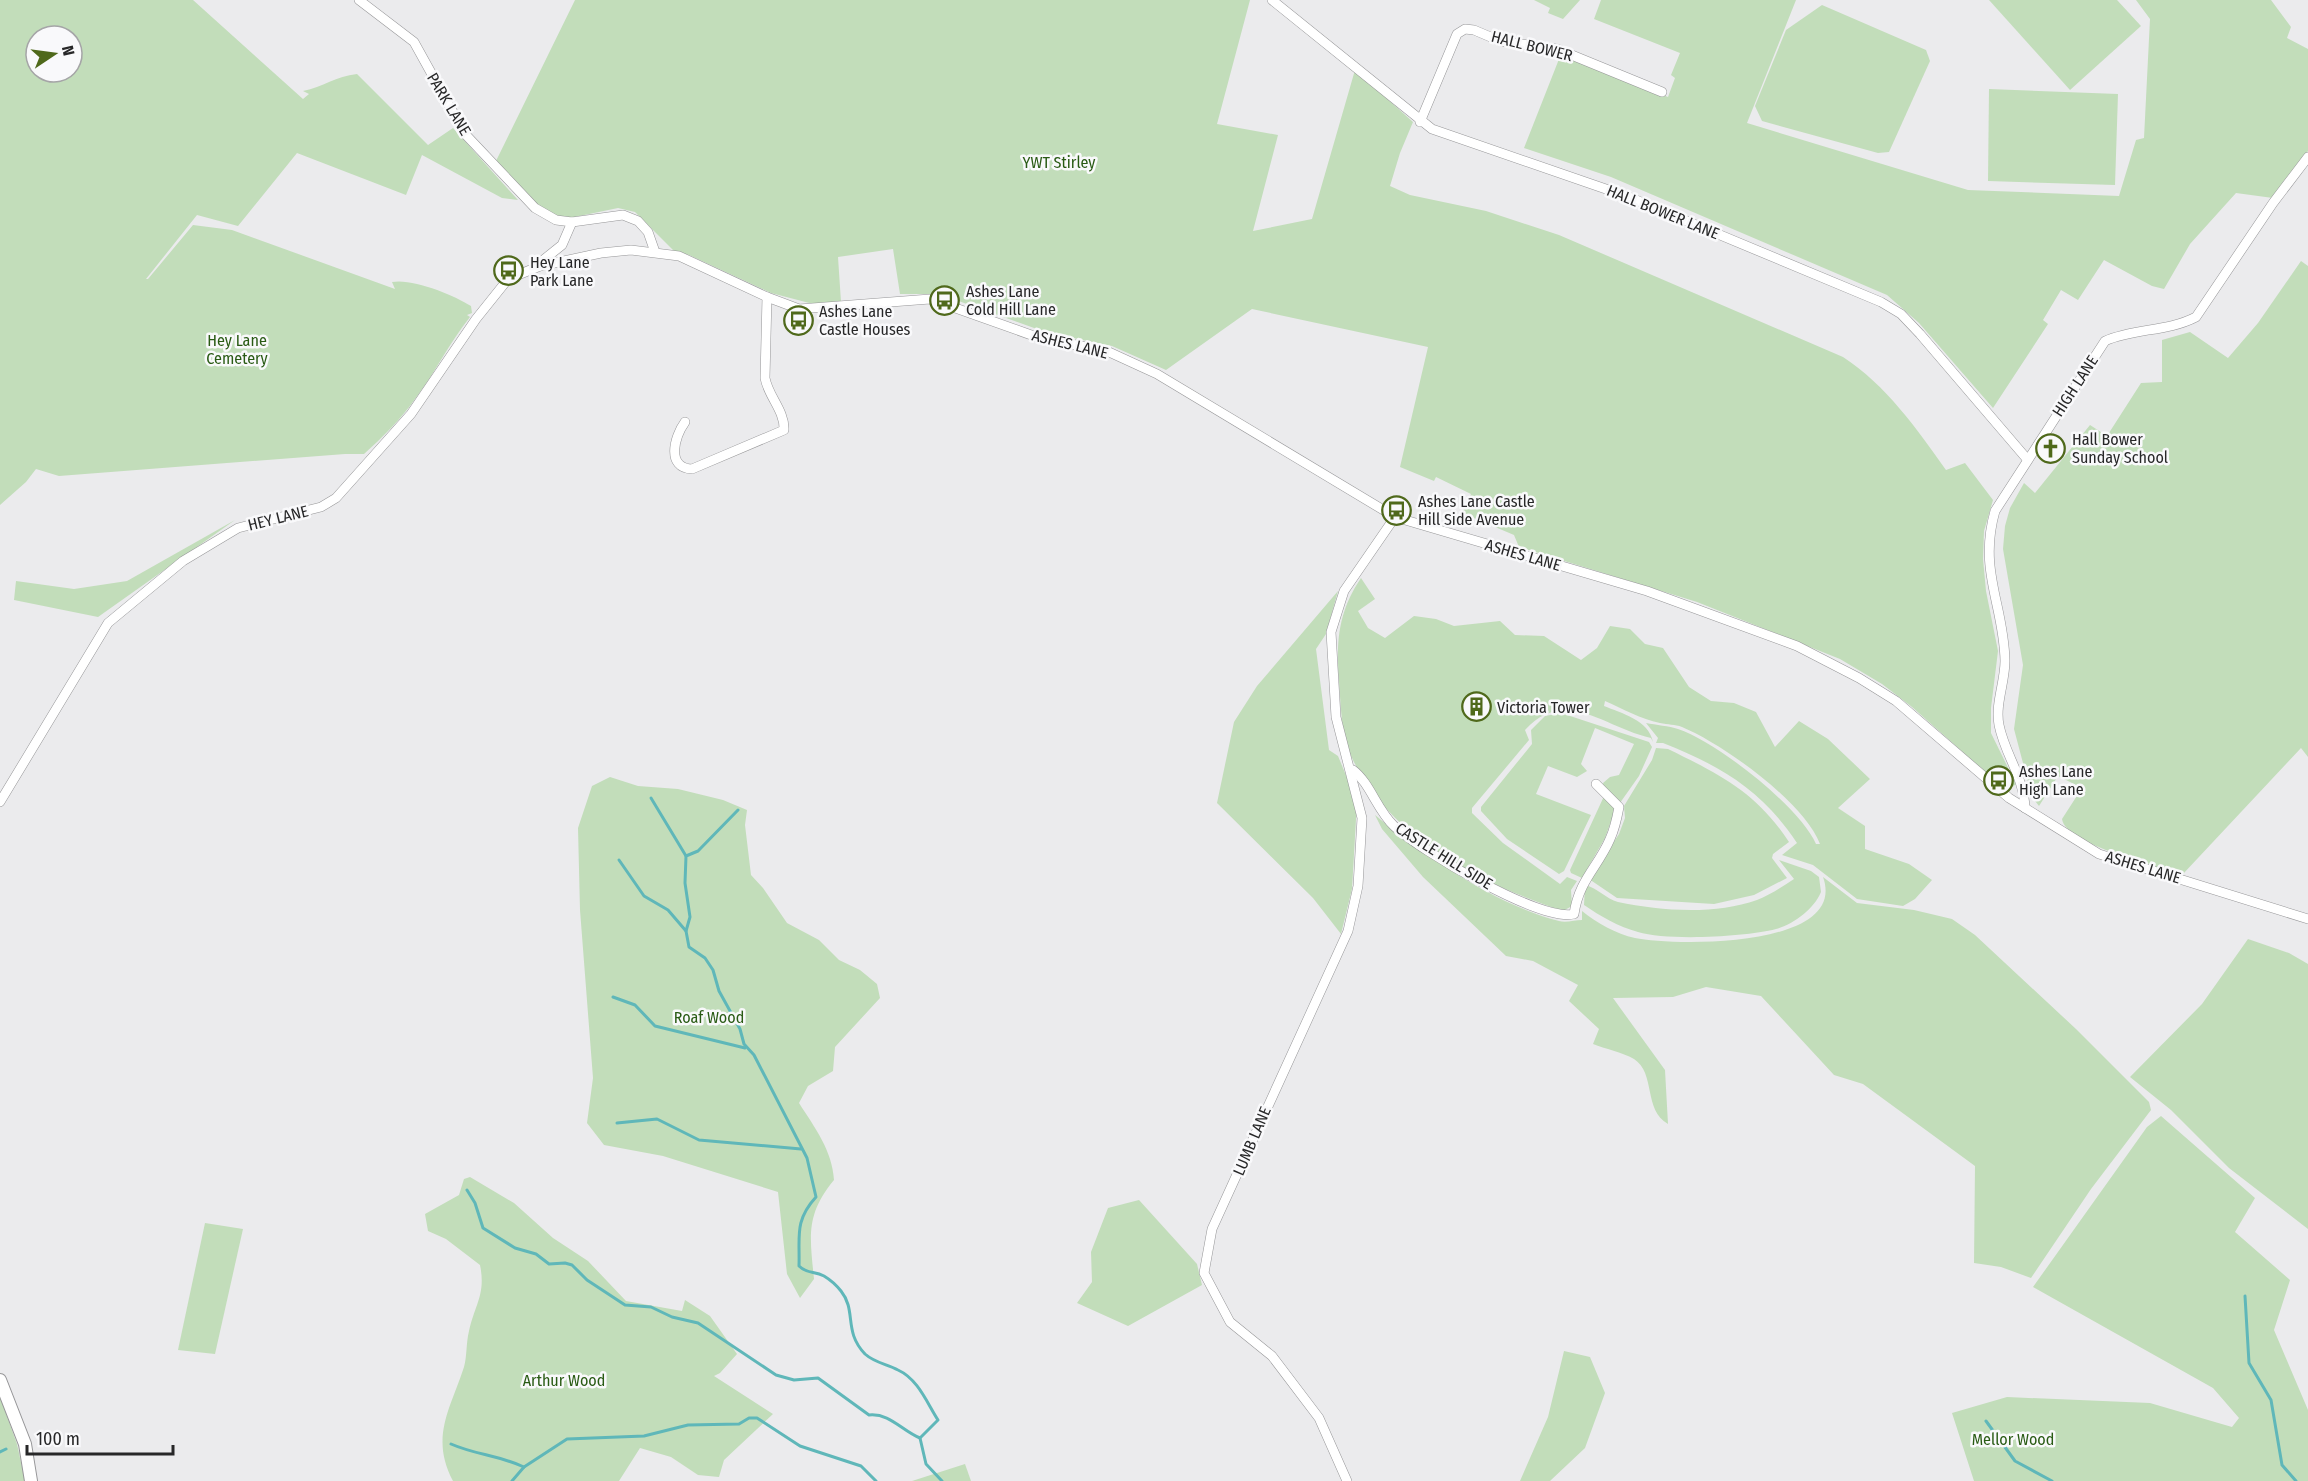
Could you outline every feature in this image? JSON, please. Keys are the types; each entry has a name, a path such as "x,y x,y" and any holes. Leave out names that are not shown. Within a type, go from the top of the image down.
{"street":[{"name":"PARK LANE","path":"359,0 414,42 465,134 518,193 535,208 556,220 572,222 623,215 638,221 648,232 655,252"},
{"name":"HALL BOWER LANE","path":"1272,0 1420,122 1440,132 1629,197 1881,302 1901,315 1920,334 2027,459"},
{"name":"HALL BOWER","path":"1420,122 1457,34 1465,29 1474,30 1500,41 1557,49 1662,92"},
{"name":"HIGH LANE","path":"2025,808 2019,773 2006,749 1999,724 1998,712 2005,664 2004,644 1987,558 1989,533 1995,511 2105,341 2120,335 2179,325 2196,317 2273,202 2308,157"},
{"path":"540,266 542,261 562,245 572,222"},
{"name":"ASHES LANE","path":"540,266 601,253 631,250 655,252 679,256 767,297 800,309 930,298 1034,336 1109,352 1195,395 1395,517 1647,591 1797,646 1859,678 1896,701 2009,798 2099,854 2308,919"},
{"name":"HEY LANE","path":"0,802 108,623 183,561 238,528 321,507 336,498 411,414 476,319 508,279 540,266"},
{"path":"685,422 678,432 674,456 679,465 685,469 692,469 784,430 781,413 767,391 765,378 767,297"},
{"name":"CASTLE HILL SIDE","path":"1395,517 1344,591 1331,632 1336,717 1348,767 1356,772 1393,825 1457,868 1514,899 1562,917 1574,914 1583,881 1610,841 1616,825 1619,807 1596,784"},
{"name":"LUMB LANE","path":"1347,1481 1319,1418 1272,1356 1230,1322 1204,1273 1212,1229 1348,931 1358,886 1362,818 1355,784 1348,767"},
{"path":"0,1380 25,1444 31,1481"}],"green space":[{"name":"Hey Lane Cemetery","path":"0,0 193,0 303,99 309,94 303,91 357,74 428,145 453,128 518,200 502,198 422,155 406,195 297,153 238,226 197,215 146,279 193,225 232,230 395,289 392,282 400,281 433,288 471,306 472,313 467,315 470,317 404,414 364,454 59,476 36,469 26,482 0,505"},
{"name":"YWT Stirley","path":"575,0 1250,0 1217,124 1278,135 1253,231 1312,219 1355,70 1413,122 1390,186 1410,195 1486,211 1559,235 1843,357 1859,368 1887,394 1946,470 1965,463 1993,500 1984,531 1983,559 1986,591 1998,651 1991,708 1991,733 2016,784 2009,790 2000,785 1912,707 1882,684 1840,659 1697,602 1519,547 1514,535 1462,513 1471,494 1436,477 1434,481 1400,467 1428,347 1252,309 1166,370 1112,346 1048,333 939,294 900,294 893,249 838,257 841,302 817,305 771,293 689,255 674,251 635,212 618,208 570,218 557,216 539,207 495,163"},
{"path":"1534,0 1580,0 1563,19 1548,13 1550,8"},
{"path":"1601,0 1796,0 1747,123 1968,190 2119,196 2136,140 2144,138 2150,19 2136,0 2271,0 2291,27 2287,38 2308,49 2308,151 2273,198 2236,193 2190,244 2164,289 2152,286 2104,260 2078,300 2061,290 2043,320 2048,324 1993,408 1919,323 1887,295 1611,177 1524,148 1561,54 1668,97 1675,78 1671,75 1680,53 1594,19"},
{"path":"1989,0 2117,0 2141,26 2070,90"},
{"path":"1822,5 1926,50 1930,61 1889,152 1878,153 1762,121 1755,106 1786,30"},
{"path":"1989,89 2118,94 2115,185 1988,181"},
{"path":"2301,261 2308,266 2308,757 2301,748 2183,874 2115,854 2079,837 2067,828 2062,819 2082,788 2058,776 2039,806 2032,797 2014,729 2023,665 2003,549 2005,526 2010,508 2024,483 2035,493 2090,425 2107,436 2141,383 2162,382 2162,340 2190,332 2228,358 2258,323"},
{"path":"235,520 98,617 14,600 16,581 74,589 127,581"},
{"path":"1361,578 1375,599 1358,611 1368,628 1385,638 1414,616 1436,619 1454,626 1500,621 1515,635 1544,636 1581,660 1597,648 1610,626 1630,629 1645,644 1663,648 1689,687 1711,701 1734,703 1756,712 1775,747 1799,721 1828,739 1870,779 1838,808 1865,826 1865,849 1909,864 1932,880 1915,899 1903,906 1857,899 1813,865 1782,855 1797,843 1784,824 1755,794 1703,761 1663,743 1656,743 1658,738 1646,723 1678,729 1714,747 1735,761 1776,795 1807,829 1816,844 1820,844 1797,810 1760,776 1699,735 1679,726 1663,724 1632,714 1605,701 1604,706 1633,718 1646,728 1650,734 1653,742 1651,738 1586,714 1555,711 1540,717 1525,730 1529,740 1472,808 1472,813 1503,843 1560,884 1567,877 1577,881 1571,890 1572,906 1563,911 1501,887 1471,872 1442,855 1390,813 1369,787 1348,749 1341,711 1339,640 1347,603"},
{"path":"1338,591 1326,634 1316,649 1329,750 1338,756 1357,802 1352,889 1341,934 1313,898 1217,803 1234,722 1257,686"},
{"path":"1561,713 1649,742 1652,747 1639,776 1615,810 1605,838 1582,878 1571,873 1570,870 1605,794 1603,783 1610,777 1619,775 1634,744 1595,728 1581,764 1587,771 1577,777 1548,766 1536,794 1591,815 1564,871 1559,874 1507,839 1481,811 1481,807 1532,744 1531,730 1545,716"},
{"path":"1656,748 1668,749 1705,767 1736,786 1764,810 1789,842 1773,854 1772,858 1787,878 1754,895 1714,904 1617,898 1589,879 1619,834 1625,818 1624,806 1652,760"},
{"name":"Roaf Wood","path":"610,777 638,786 678,789 723,800 747,810 745,825 751,875 787,923 819,940 839,960 860,970 877,984 880,998 835,1047 833,1071 808,1086 799,1103 817,1130 826,1149 834,1180 818,1204 814,1216 811,1251 814,1279 800,1298 787,1274 778,1192 663,1156 604,1145 587,1123 593,1078 580,910 578,828 592,786"},
{"path":"1375,815 1438,862 1511,904 1562,922 1582,920 1582,911 1607,928 1635,938 1655,941 1718,941 1753,938 1785,930 1810,918 1824,901 1823,877 1857,903 1914,910 1952,919 1975,935 2076,1029 2149,1102 2151,1110 2091,1189 2031,1278 2001,1267 1974,1263 1975,1166 1863,1084 1834,1075 1761,996 1706,987 1673,997 1613,998 1665,1070 1668,1124 1655,1110 1641,1065 1634,1059 1593,1044 1599,1029 1569,1001 1578,985 1533,961 1506,956 1423,877 1382,829"},
{"path":"1779,860 1811,871 1819,877 1821,892 1814,904 1803,915 1790,924 1776,929 1706,937 1651,935 1617,924 1584,905 1585,885 1618,902 1652,908 1706,910 1741,905 1767,896 1794,879"},
{"path":"2248,939 2289,953 2308,964 2308,1229 2229,1168 2171,1110 2130,1077 2202,1004"},
{"name":"Mellor Wood","path":"2161,1116 2255,1198 2235,1232 2290,1280 2274,1330 2308,1410 2308,1481 1974,1481 1952,1413 2007,1397 2150,1403 2232,1427 2239,1418 2213,1388 2033,1287 2147,1127"},
{"name":"Arthur Wood","path":"470,1177 514,1203 553,1238 588,1261 626,1301 682,1311 685,1300 710,1316 737,1354 720,1373 714,1376 773,1414 724,1460 719,1477 698,1475 671,1457 640,1448 619,1481 453,1481 446,1465 443,1437 448,1410 464,1367 469,1331 482,1284 480,1265 446,1239 428,1231 425,1214 459,1195 464,1179"},
{"path":"1139,1200 1197,1264 1202,1285 1128,1326 1077,1303 1092,1282 1091,1252 1108,1208"},
{"path":"205,1223 243,1229 215,1354 178,1350"},
{"path":"1564,1351 1590,1357 1605,1393 1585,1448 1550,1481 1520,1481 1548,1417"},
{"path":"0,1397 17,1444 25,1481 0,1481"},
{"path":"965,1464 971,1481 912,1481"}],"waterway":[{"path":"651,798 686,856"},
{"path":"738,810 698,851 686,856 685,883 690,917 686,931 689,947 705,958 713,970 719,991 740,1029 744,1044 754,1055 807,1158 816,1197 801,1222 799,1266 824,1276 841,1291 848,1306 854,1337 865,1354 905,1374 921,1392 938,1420 920,1438 926,1464 942,1481"},
{"path":"619,860 644,896 668,910 686,931"},
{"path":"613,997 635,1005 655,1026 745,1048"},
{"path":"617,1123 657,1119 699,1140 801,1149"},
{"path":"467,1190 475,1203 483,1228 515,1248 536,1254 549,1264 572,1265 587,1280 625,1305 651,1307 672,1317 698,1323 776,1375 794,1380 818,1378 869,1415 889,1419 920,1438"},
{"path":"2245,1296 2249,1363 2271,1400 2282,1465 2296,1481"},
{"path":"512,1481 524,1467 567,1439 644,1436 688,1425 739,1424 749,1418 757,1418 800,1446 861,1466 876,1481"},
{"path":"1986,1421 2015,1461 2052,1481"},
{"path":"451,1444 524,1467"},
{"path":"0,1452 6,1449"}],"place":[{"name":"Hey Lane Park Lane","path":"509,271"},
{"name":"Ashes Lane Cold Hill Lane","path":"945,300"},
{"name":"Ashes Lane Castle Houses","path":"798,320"},
{"name":"Hall Bower Sunday School","path":"2051,448"},
{"name":"Ashes Lane Castle Hill Side Avenue","path":"1397,510"},
{"name":"Victoria Tower","path":"1476,707"},
{"name":"Ashes Lane High Lane","path":"1998,780"}]}
